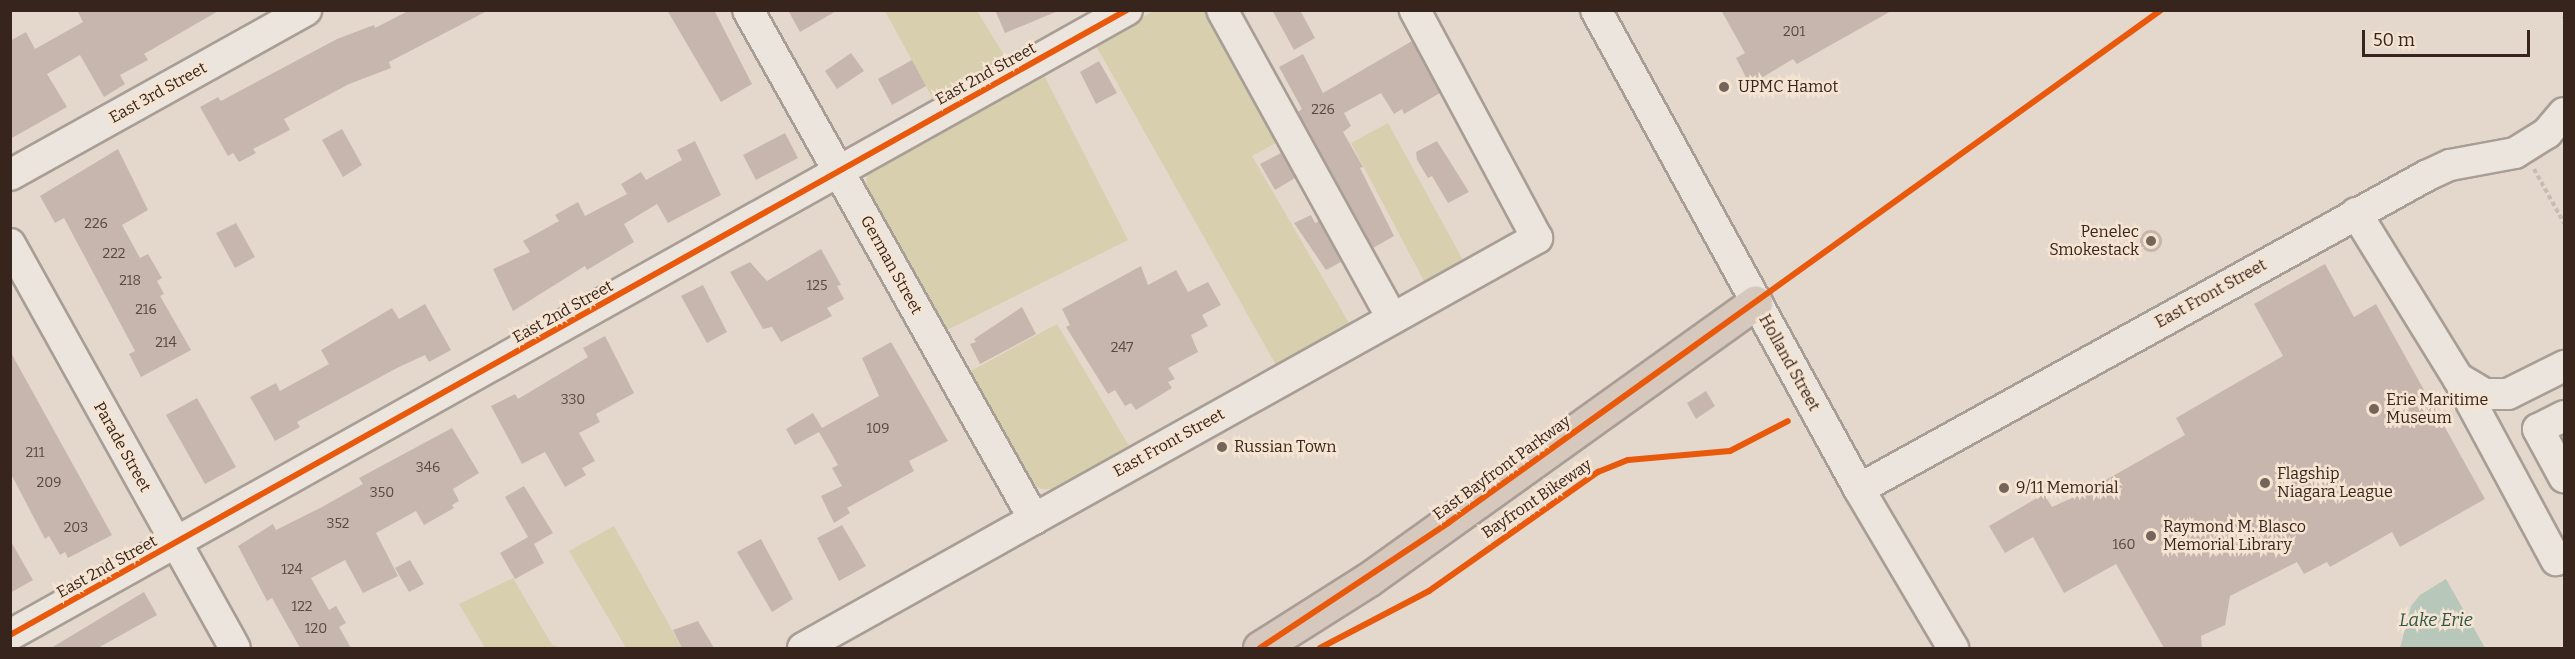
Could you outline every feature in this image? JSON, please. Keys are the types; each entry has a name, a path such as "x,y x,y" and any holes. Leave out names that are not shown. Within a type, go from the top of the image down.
{"highway":[{"name":"East Bayfront Parkway","path":"1260,648 1370,579 1755,303"}],"street":[{"name":"East 3rd Street","path":"10,176 306,10"},
{"name":"German Street","path":"748,10 1034,519"},
{"name":"East 2nd Street","path":"10,635 176,545 1127,10"},
{"path":"1222,10 1392,318"},
{"name":"East Front Street","path":"802,648 1537,238 1415,10"},
{"name":"Holland Street","path":"1596,10 1859,489 1953,648"},
{"name":"East Front Street","path":"1859,489 2441,168 2515,153 2547,133 2565,113"},
{"path":"2356,213 2458,378 2556,560"},
{"name":"Parade Street","path":"10,244 235,648"},
{"path":"2458,378 2485,394 2508,394 2565,366"},
{"path":"2565,416 2538,429 2565,477"}],"path":[{"path":"2533,166 2565,223"}],"shaded area":[{"path":"885,11 977,11 1006,58 933,99"},
{"path":"1154,11 1212,11 1285,138 1252,156 1349,323 1276,365 1095,44"},
{"path":"1043,73 1128,240 945,331 866,190 867,175"},
{"path":"1388,123 1463,260 1424,281 1351,143"},
{"path":"1057,324 1129,446 1052,489 1042,489 1029,482 969,372"},
{"path":"614,526 682,648 626,648 569,551"},
{"path":"513,578 552,645 563,648 485,648 459,604"}],"water":[{"name":"Lake Erie","path":"2446,579 2485,648 2400,648 2411,606 2420,595"}],"building":[{"path":"77,10 220,10 144,54 148,60 120,75 125,84 104,97 80,55 47,74 67,107 10,139 10,41 26,32 35,49 83,22"},
{"path":"410,10 489,10 389,62 391,68 349,84 284,119 290,130 253,149 256,153 239,162 233,153 228,156 200,107 218,97 221,101 337,39 374,25 375,28"},
{"path":"667,10 714,10 752,84 721,102"},
{"path":"788,10 838,10 800,32"},
{"path":"995,10 1058,10 1058,11 1005,33"},
{"path":"1272,10 1300,10 1315,38 1294,50"},
{"path":"1721,10 1893,10 1797,64 1793,59 1750,85 1736,58 1745,53"},
{"path":"1412,41 1440,93 1404,114 1402,109 1394,114 1381,93 1344,113 1351,126 1343,132 1363,167 1360,168 1394,236 1373,248 1298,112 1302,109 1279,67 1303,54 1323,93"},
{"path":"851,53 864,71 837,89 825,71"},
{"path":"912,60 926,86 892,105 878,79"},
{"path":"1099,61 1117,93 1096,104 1080,72"},
{"path":"342,129 362,165 343,177 322,140"},
{"path":"785,133 798,158 756,180 743,155"},
{"path":"695,141 721,195 668,223 657,204 624,224 634,242 587,270 585,266 513,311 493,269 530,252 523,241 559,221 555,215 578,202 585,216 627,194 621,184 641,172 646,180 682,160 677,150"},
{"path":"1437,141 1469,192 1448,203 1432,176 1428,178 1417,160 1416,152"},
{"path":"118,149 148,210 122,225 140,258 148,254 162,278 157,281 164,294 160,296 191,350 141,377 129,354 135,351 64,218 55,223 40,196"},
{"path":"1281,153 1295,178 1275,190 1260,164"},
{"path":"1311,215 1315,223 1319,221 1341,262 1326,270 1294,223"},
{"path":"236,223 255,257 235,268 216,233"},
{"name":"Penelec Smokestack","path":"2151,230 2159,233 2162,241 2159,249 2151,252 2143,249 2140,241 2143,233"},
{"path":"821,249 841,285 837,286 844,299 827,308 832,316 781,342 772,327 763,329 730,272 750,262 767,281"},
{"path":"2325,264 2354,317 2376,304 2485,499 2400,547 2392,532 2330,567 2327,562 2304,574 2297,562 2230,596 2225,625 2201,636 2202,648 2164,648 2116,564 2064,593 2033,537 2005,553 1989,526 2044,494 2052,507 2083,493 2185,435 2176,418 2283,356 2254,304"},
{"path":"1141,266 1148,285 1176,270 1188,292 1208,282 1221,305 1202,315 1208,326 1191,335 1198,352 1168,368 1175,379 1168,382 1172,388 1136,410 1131,403 1125,406 1115,390 1108,394 1066,327 1070,325 1062,309"},
{"path":"703,285 727,332 707,343 681,296"},
{"path":"425,304 451,350 429,362 425,355 397,368 297,422 300,427 275,441 250,397 276,383 280,391 329,364 321,350 392,308 399,319"},
{"path":"1022,307 1036,334 980,364 970,344 976,342 974,339"},
{"path":"605,336 634,393 596,414 600,422 579,433 595,461 582,468 586,475 565,487 545,452 522,464 491,406 515,394 518,399 588,357 583,348"},
{"path":"891,342 948,441 909,461 914,471 847,508 850,513 834,523 821,496 842,486 832,468 838,465 819,432 795,445 786,429 813,413 822,428 879,396 862,358"},
{"path":"10,351 112,535 68,558 65,552 60,555 49,536 45,539 10,472"},
{"path":"1706,391 1715,406 1696,419 1687,403"},
{"path":"197,398 236,467 205,484 166,415"},
{"path":"452,428 479,473 453,489 459,501 452,505 454,508 424,525 416,511 376,533 398,576 363,593 345,560 311,578 329,610 336,606 346,623 339,627 351,648 300,648 272,598 267,601 238,546 273,524 276,530 322,507 363,484 359,478"},
{"path":"524,486 553,533 534,544 544,563 515,579 500,553 528,537 505,497"},
{"path":"842,525 866,566 839,581 817,538"},
{"path":"761,539 793,599 772,612 737,552"},
{"path":"10,540 33,580 10,593"},
{"path":"410,560 424,584 409,592 395,568"},
{"path":"144,592 157,615 98,648 51,648"},
{"path":"698,621 714,648 682,648 673,630"}],"cycle path":[{"path":"10,635 1127,10"},
{"path":"1260,648 1448,523 2161,10"},
{"name":"Bayfront Bikeway","path":"1320,648 1429,591 1598,472 1628,460 1730,451 1788,421"}],"place":[{"name":"UPMC Hamot","path":"1724,87"},
{"name":"Penelec Smokestack","path":"2151,241"},
{"name":"Erie Maritime Museum","path":"2374,409"},
{"name":"Russian Town","path":"1222,447"},
{"name":"Flagship Niagara League","path":"2265,483"},
{"name":"9/11 Memorial","path":"2004,488"},
{"name":"Raymond M. Blasco Memorial Library","path":"2151,536"}]}
